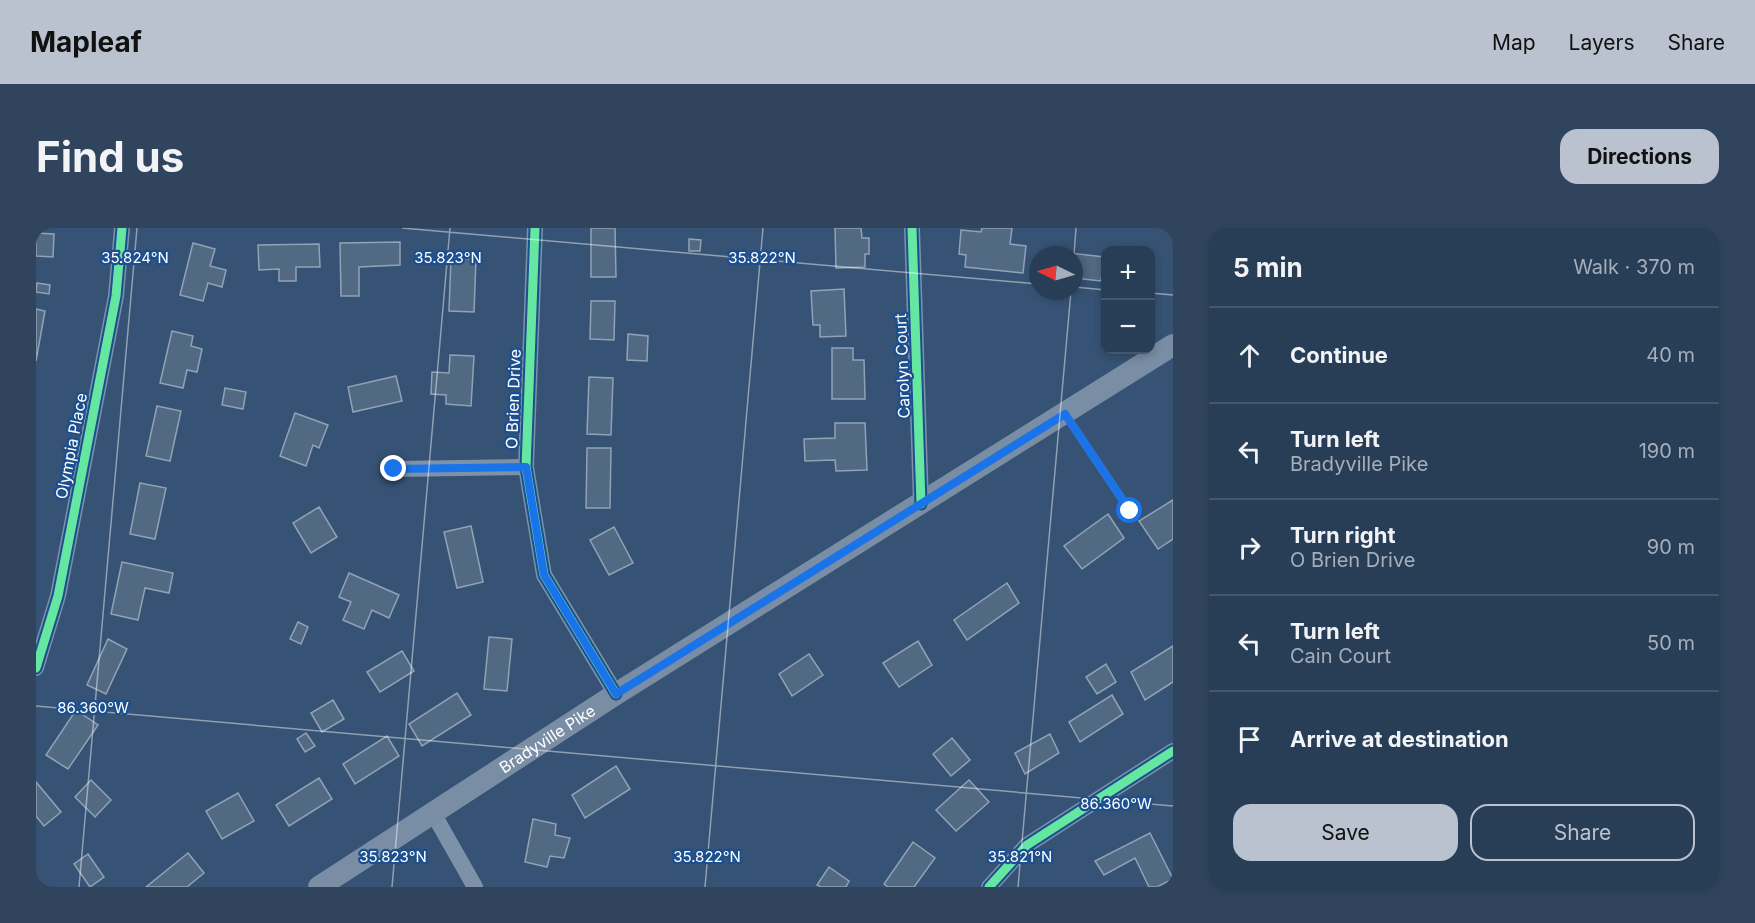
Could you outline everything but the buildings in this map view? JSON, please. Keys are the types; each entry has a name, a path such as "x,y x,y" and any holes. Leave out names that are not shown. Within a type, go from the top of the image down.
{"main road":[{"name":"Bradyville Pike","path":"319,887 616,694 1173,345"}],"street":[{"name":"Olympia Place","path":"36,668 58,596 116,296 122,228"},
{"name":"O Brien Drive","path":"535,228 526,467 544,575 616,694"},
{"name":"Carolyn Court","path":"912,228 921,504"},
{"path":"394,469 526,467"},
{"path":"989,887 1027,844 1173,752"},
{"path":"433,813 475,887"}],"lane":[{"path":"1065,414 1130,511"}],"cycle path":[{"path":"36,668 58,596 116,296 122,228"},
{"path":"535,228 526,467 544,575 616,694"},
{"path":"912,228 921,504"},
{"path":"989,887 1027,845 1173,751"}],"route":[{"path":"394,469 526,467 544,575 616,694 1065,414 1130,511"}]}
